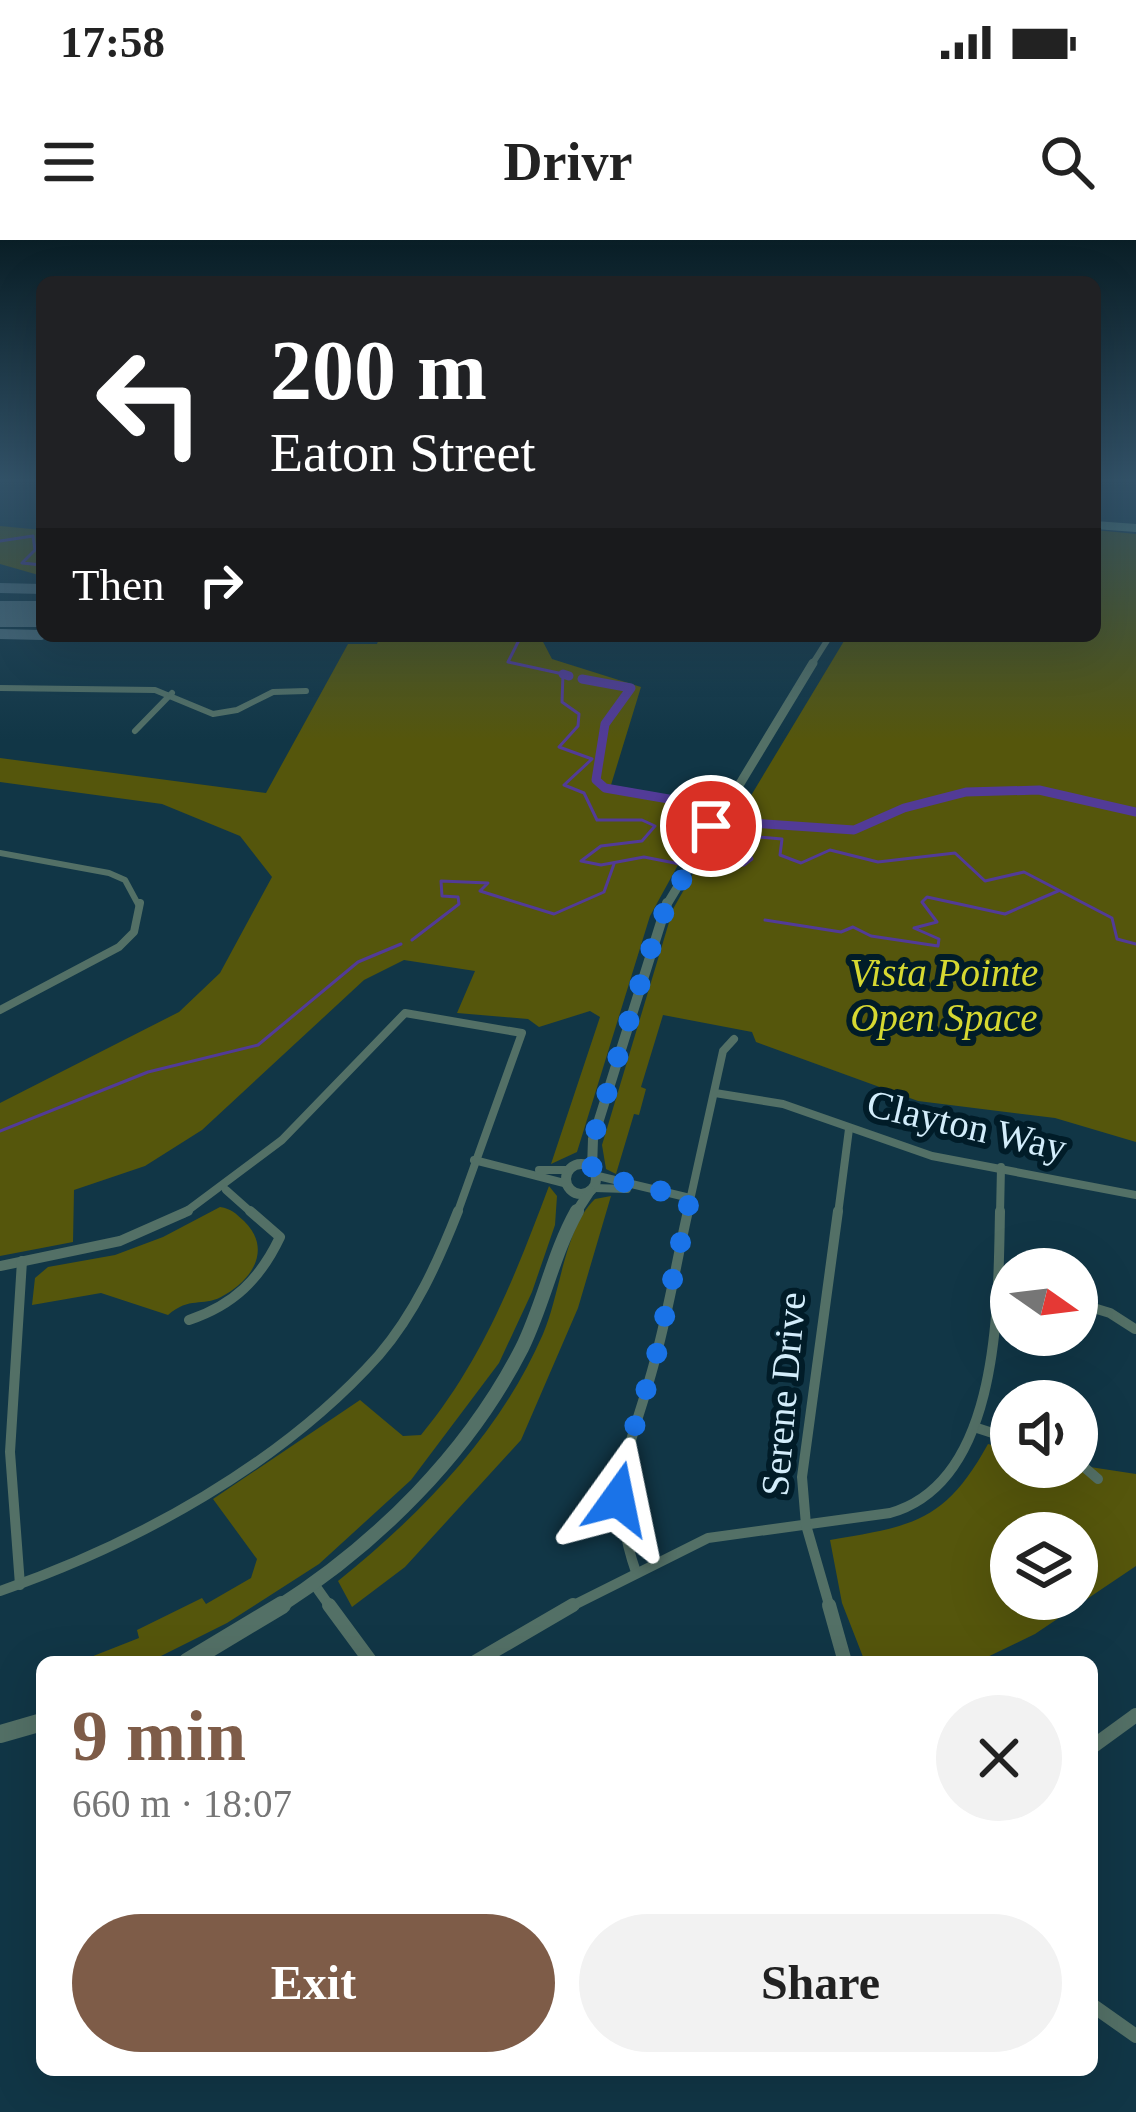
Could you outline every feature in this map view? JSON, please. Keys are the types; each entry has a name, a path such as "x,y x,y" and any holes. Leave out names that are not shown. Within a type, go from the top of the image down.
{"street":[{"path":"566,1227 568,1177 593,1139 674,887 826,642"},
{"path":"2,690 172,693 205,712 220,714 273,692 306,691"},
{"path":"135,731 172,693"},
{"path":"0,853 109,873 124,880 140,902 134,932 119,947 0,1010"},
{"path":"0,1266 134,1237 226,1190 405,1012 522,1033 411,1312 347,1389 160,1521 96,1556 0,1591"},
{"path":"636,1572 620,1527 621,1471 656,1357 723,1051 734,1039"},
{"name":"Clayton Way","path":"715,1093 783,1104 932,1156 1136,1195"},
{"name":"Serene Drive","path":"843,1656 806,1526 802,1477 849,1129"},
{"path":"197,1656 314,1583 401,1510 487,1408 530,1333 566,1227 593,1181 593,1139"},
{"path":"474,1160 690,1198"},
{"path":"1001,1167 1004,1248"},
{"path":"568,1177 593,1181"},
{"path":"189,1321 220,1311 265,1274 280,1238 226,1190"},
{"path":"20,1585 10,1452 22,1261"},
{"path":"1098,1309 1135,1329"},
{"path":"486,1656 636,1572 712,1536 806,1526 921,1504 954,1474 974,1427 990,1352"},
{"path":"974,1427 990,1432"},
{"path":"314,1583 367,1656"},
{"path":"1098,1743 1136,1715"},
{"path":"0,1734 36,1724"},
{"path":"1098,2009 1136,2036"}],"green space":[{"path":"5,565 36,565 36,574"},
{"name":"Vista Pointe Open Space","path":"1101,565 1136,565 1136,1142 1055,1118 918,1101 756,1042 752,1032 663,1015 641,1087 646,1089 639,1115 634,1114 616,1174 606,1169 602,1145 673,909 706,851 717,852 843,642 1101,642"},
{"path":"543,642 552,659 641,687 611,785 712,803 650,916 577,1152 551,1164 600,1017 590,1011 539,1027 528,1019 457,1013 475,971 404,960 364,980 202,1130 145,1166 74,1190 73,1242 0,1256 0,1103 179,1012 220,973 272,877 240,836 162,804 0,782 0,758 266,793 348,644"},
{"path":"549,1186 557,1196 555,1225 532,1292 499,1363 411,1480 319,1564 227,1623 161,1656 93,1656 139,1638 137,1630 202,1598 206,1604 251,1578 257,1559 213,1499 360,1400 403,1436 421,1435 480,1347"},
{"path":"611,1196 578,1308 521,1440 405,1567 352,1607 338,1581 428,1500 481,1439 543,1334 576,1227 595,1199"},
{"path":"220,1207 244,1221 253,1232 258,1253 250,1273 221,1297 183,1306 168,1315 101,1293 32,1305 35,1278 48,1267 115,1255"},
{"path":"988,1444 990,1488 1098,1488 1098,1468 1136,1474 1136,1566 1098,1592 1098,1512 990,1512 990,1620 1056,1620 989,1656 863,1656 842,1603 830,1540 905,1524 941,1505"}],"waterway":[{"path":"518,642 508,662 563,674 562,702 579,714 578,726 559,747 592,759 564,785 584,793 597,820 642,820 655,826 642,841 601,846 581,861 601,865 644,857 685,865"},
{"path":"563,674 569,676"},
{"path":"582,679 631,688 605,724 596,780 605,788 686,802"},
{"path":"751,823 854,830 904,808 966,792 1039,790 1136,812"},
{"path":"694,865 744,865 752,859 746,844 758,837 782,839 780,855 801,863 830,850 878,862 955,853 985,881 1024,872 1112,918 1117,939 1136,944"},
{"path":"412,940 459,904 458,897 442,896 441,881 488,883 480,891 554,914 604,892 614,864"},
{"path":"765,920 841,932 853,927 871,936 938,946 939,939 914,928 937,922 922,902 927,897 1005,914 1058,891"},
{"path":"0,1131 148,1072 258,1045 358,962 401,944"}],"taxiway":[{"path":"0,588 36,589"},
{"path":"0,634 36,635"}],"runway":[{"path":"0,614 36,614"}],"route":[{"path":"618,1499 621,1471 656,1357 690,1198 598,1176 592,1168 593,1139 659,922 711,826"}]}
